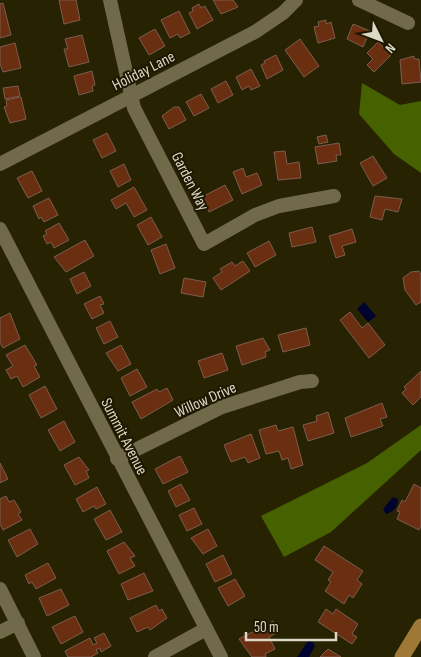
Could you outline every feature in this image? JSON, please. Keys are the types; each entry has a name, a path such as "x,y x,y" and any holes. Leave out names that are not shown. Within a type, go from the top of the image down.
{"main road":[{"path":"402,657 421,626"}],"street":[{"name":"Garden Way","path":"110,0 134,108 204,244 255,215 279,206 334,196"},
{"name":"Holiday Lane","path":"0,164 255,32 285,12 296,0"},
{"path":"359,0 408,23"},
{"name":"Summit Avenue","path":"0,229 117,459 221,657"},
{"name":"Willow Drive","path":"117,459 222,407 300,382 312,381"},
{"path":"0,589 34,657"},
{"path":"0,632 18,623"},
{"path":"155,657 206,629"}],"green space":[{"path":"362,83 400,105 421,101 421,173 394,154 359,114"},
{"path":"421,425 421,450 331,532 284,557 261,516 367,463"}],"water":[{"path":"364,302 376,316 368,322 357,309"},
{"path":"393,497 398,499 398,504 386,514 383,509"},
{"path":"308,641 313,642 315,646 309,657 297,657"}],"building":[{"path":"59,0 76,0 80,20 64,24"},
{"path":"213,0 233,0 238,7 221,14"},
{"path":"3,3 11,35 0,38 0,4"},
{"path":"199,4 201,8 205,6 213,20 197,29 189,13 193,11 192,8"},
{"path":"179,11 190,33 180,38 178,34 170,38 161,20"},
{"path":"326,20 326,24 331,22 335,38 318,43 314,27 319,26 318,22"},
{"path":"353,24 370,31 363,47 347,39"},
{"path":"155,29 165,46 149,55 139,38"},
{"path":"82,35 89,62 69,67 64,49 68,49 65,39"},
{"path":"300,39 319,66 304,77 285,50"},
{"path":"378,42 391,55 374,72 367,65 373,59 367,53"},
{"path":"15,43 21,68 3,72 0,64 0,47"},
{"path":"276,55 283,70 267,79 261,65 265,63 264,61"},
{"path":"414,56 414,59 419,59 421,82 402,84 400,60"},
{"path":"251,69 260,86 251,90 249,86 242,90 236,77"},
{"path":"92,71 95,85 92,86 93,91 79,95 74,76"},
{"path":"226,81 233,95 218,103 211,89"},
{"path":"18,86 20,96 5,99 3,88"},
{"path":"201,94 209,108 194,116 186,102"},
{"path":"21,97 26,119 10,123 4,107 7,106 6,100"},
{"path":"174,107 179,107 186,120 169,129 162,116"},
{"path":"107,133 116,151 102,158 93,140"},
{"path":"326,135 328,142 319,144 317,137"},
{"path":"339,143 341,155 336,155 337,161 318,164 315,147"},
{"path":"285,151 287,164 299,162 301,178 278,180 274,152"},
{"path":"373,156 387,178 373,186 360,163"},
{"path":"124,164 131,180 118,187 110,171"},
{"path":"243,168 246,177 257,173 262,185 242,194 233,172"},
{"path":"32,171 42,191 28,198 17,178"},
{"path":"225,185 233,200 209,212 202,197"},
{"path":"134,187 147,210 134,217 126,203 116,209 111,200"},
{"path":"375,196 402,199 398,212 385,209 382,220 370,217"},
{"path":"49,198 58,215 44,222 41,217 39,219 33,206"},
{"path":"151,217 162,237 148,245 137,225"},
{"path":"59,223 69,240 54,248 51,242 47,244 43,236 47,234 45,231"},
{"path":"312,227 316,242 292,247 289,233"},
{"path":"352,229 356,242 342,246 345,255 336,258 329,236"},
{"path":"85,240 94,256 66,272 54,257"},
{"path":"269,241 276,255 255,267 247,253"},
{"path":"166,244 175,268 160,274 151,250"},
{"path":"243,261 250,271 221,290 213,278 222,272 220,269 232,262 235,266"},
{"path":"419,271 421,274 421,302 416,305 405,290 403,278 411,272"},
{"path":"84,272 91,286 77,294 70,279"},
{"path":"184,278 206,282 203,297 181,293"},
{"path":"100,296 104,304 100,305 104,313 92,319 84,304"},
{"path":"350,312 362,328 368,323 385,345 369,358 340,320"},
{"path":"10,313 20,339 3,348 0,343 0,318"},
{"path":"110,321 118,337 104,344 96,328"},
{"path":"306,328 310,345 283,352 278,335"},
{"path":"263,338 270,350 265,352 266,357 242,365 236,346"},
{"path":"25,345 37,365 34,366 40,377 23,387 17,376 11,379 6,370 13,366 6,355"},
{"path":"121,345 131,364 118,371 106,353"},
{"path":"222,353 228,370 204,378 198,361"},
{"path":"137,369 147,387 130,396 121,378"},
{"path":"421,371 421,397 413,405 402,393 406,389 404,387"},
{"path":"45,386 57,409 41,418 29,395"},
{"path":"167,388 173,400 141,419 132,402 157,389 159,392"},
{"path":"382,403 387,417 380,419 383,426 351,437 345,418"},
{"path":"328,412 334,433 308,441 303,425 317,421 316,416"},
{"path":"64,421 75,442 60,451 48,430"},
{"path":"276,425 278,431 293,427 303,465 291,469 288,458 282,460 279,451 266,454 259,430"},
{"path":"251,434 260,458 248,463 245,457 231,462 224,445"},
{"path":"180,456 188,472 163,484 155,469"},
{"path":"79,457 89,470 86,471 89,478 75,485 64,465"},
{"path":"0,463 8,479 0,483"},
{"path":"181,484 190,500 176,507 168,491"},
{"path":"414,484 421,488 421,526 419,530 397,519 400,512 397,511 402,500 405,502"},
{"path":"97,487 106,504 96,509 94,506 83,512 76,499"},
{"path":"6,496 9,502 14,500 21,512 18,514 22,520 3,530 0,524 0,499"},
{"path":"194,508 202,524 187,531 179,515"},
{"path":"110,510 122,532 106,540 94,519"},
{"path":"30,529 38,544 17,557 8,540"},
{"path":"208,529 217,546 203,554 191,538"},
{"path":"124,542 135,556 130,558 135,566 119,574 107,551"},
{"path":"324,546 363,571 357,580 362,584 353,598 349,595 344,604 325,591 331,582 328,580 333,572 315,560"},
{"path":"223,555 232,574 215,582 206,564"},
{"path":"48,563 56,578 36,589 32,582 29,584 25,575"},
{"path":"144,573 153,591 128,600 121,584"},
{"path":"235,579 245,596 228,606 218,588"},
{"path":"61,589 69,605 47,616 39,598"},
{"path":"156,605 159,611 162,609 167,618 150,630 148,627 137,632 130,618"},
{"path":"326,609 333,614 336,609 358,624 352,634 357,637 352,644 318,622"},
{"path":"75,616 83,632 61,644 52,627"},
{"path":"273,621 278,632 269,637 275,649 265,654 266,657 252,657 239,639"},
{"path":"104,633 111,646 101,652 100,648 96,650 98,653 91,657 68,657 65,651 90,638 93,645 97,643 94,638"},
{"path":"328,649 341,657 320,657"}]}
